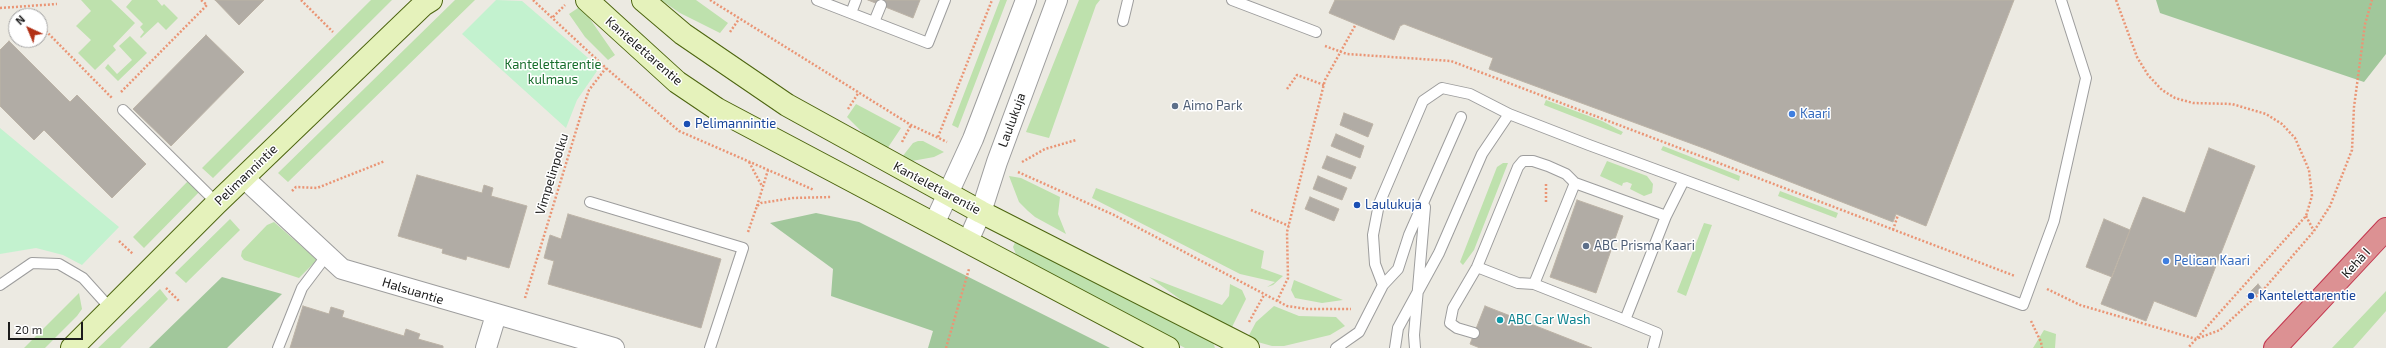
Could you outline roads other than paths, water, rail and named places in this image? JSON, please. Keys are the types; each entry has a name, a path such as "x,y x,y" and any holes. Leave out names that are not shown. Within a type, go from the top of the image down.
{"highway":[{"name":"Kehä I","path":"2276,348 2386,229"}],"main road":[{"name":"Kantelettarentie","path":"587,0 677,82 717,109 1168,348"},
{"name":"Kantelettarentie","path":"643,0 684,34 787,106 981,212 1248,348"},
{"name":"Pelimannintie","path":"72,348 217,203 426,2"}],"street":[{"path":"934,224 973,139 1026,0"},
{"name":"Laulukuja","path":"968,241 981,212 999,154 1057,0"},
{"name":"Halsuantie","path":"244,178 342,269 496,315 614,348"},
{"path":"486,348 496,315"}],"lane":[{"path":"817,0 928,43 945,0"},
{"path":"851,13 856,0"},
{"path":"1123,21 1128,0"},
{"path":"1383,285 1375,264 1373,235 1379,204 1423,101 1442,88 1470,94 1509,114 2023,305 2038,268 2054,221 2086,78 2061,0"},
{"path":"1236,1 1316,32"},
{"path":"874,22 881,5"},
{"path":"123,110 217,203"},
{"path":"1395,348 1398,328 1439,253 1482,154 1509,114"},
{"path":"1336,348 1359,332 1383,285 1398,269 1409,236 1426,201 1461,117"},
{"path":"1474,334 1457,328 1450,322 1453,308 1477,267 1518,167 1523,161 1533,161 1548,166 1566,174 1575,183 1666,216"},
{"path":"1626,320 1666,216 1684,180"},
{"path":"1534,284 1575,183"},
{"path":"1415,348 1418,289 1426,201"},
{"path":"590,202 743,248 710,348"},
{"path":"278,348 302,288 327,255"},
{"path":"0,285 32,263 60,264 83,278 111,309"},
{"path":"1477,267 1518,283 1534,284 1657,333 1653,348"}],"place":[{"name":"Aimo Park","path":"1175,106"},
{"name":"Kaari","path":"1792,114"},
{"name":"Pelimannintie","path":"687,124"},
{"name":"Laulukuja","path":"1357,205"},
{"name":"ABC Prisma Kaari","path":"1586,246"},
{"name":"Pelican Kaari","path":"2166,261"},
{"name":"Kantelettarentie","path":"2251,296"},
{"name":"ABC Car Wash","path":"1500,320"}],"park label":[{"name":"Kantelettarentie kulmaus","path":"553,72"}]}
